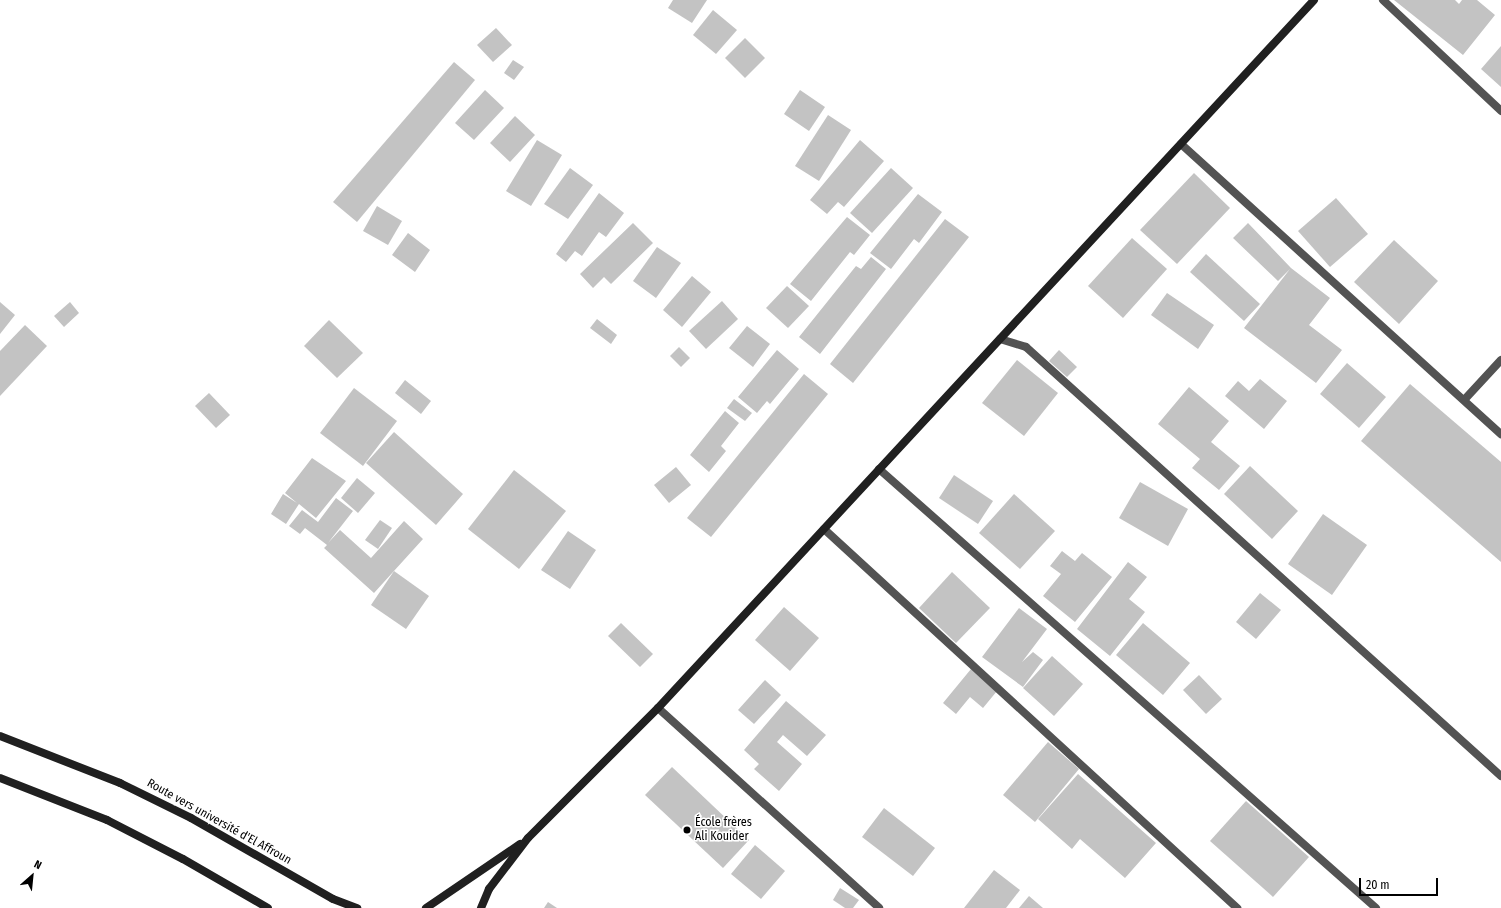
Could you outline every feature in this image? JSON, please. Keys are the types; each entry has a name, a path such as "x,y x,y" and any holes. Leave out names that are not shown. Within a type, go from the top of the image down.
{"street":[{"path":"426,908 479,875 528,838 658,708 1314,0"},
{"path":"1383,0 1501,111"},
{"path":"1181,144 1501,434"},
{"path":"1000,339 1026,347 1501,776"},
{"path":"1464,399 1501,360"},
{"path":"879,469 1376,908"},
{"path":"824,529 1237,908"},
{"path":"658,708 878,908"},
{"name":"Route vers université d'El Affroun","path":"0,736 120,783 191,818 332,899 357,908"},
{"path":"0,778 107,820 183,859 268,908"},
{"path":"481,908 490,889 528,838"}],"building":[{"path":"673,0 707,0 692,23 668,8"},
{"path":"1394,0 1455,0 1459,4 1462,0 1477,0 1495,15 1463,55"},
{"path":"713,10 737,30 716,54 693,35"},
{"path":"496,28 512,45 493,62 477,45"},
{"path":"745,38 765,58 745,78 725,58"},
{"path":"1501,46 1501,87 1481,69"},
{"path":"513,60 524,67 514,80 504,73"},
{"path":"454,62 475,80 357,222 333,202"},
{"path":"485,90 504,108 474,140 455,123"},
{"path":"800,90 825,107 809,131 784,114"},
{"path":"828,115 851,130 819,181 795,166"},
{"path":"515,116 535,135 510,162 490,143"},
{"path":"537,140 562,155 531,206 506,191"},
{"path":"860,140 884,161 844,207 838,202 827,214 810,200"},
{"path":"570,168 593,185 568,219 544,204"},
{"path":"891,168 913,188 872,233 850,213"},
{"path":"1194,173 1230,208 1177,264 1140,230"},
{"path":"599,193 624,213 606,237 599,232 582,256 575,251 566,262 556,254"},
{"path":"918,194 942,212 919,243 914,239 891,269 870,253"},
{"path":"1336,198 1368,234 1330,267 1298,231"},
{"path":"377,206 402,221 388,245 363,231"},
{"path":"847,217 870,235 854,255 850,252 811,301 790,284"},
{"path":"945,219 969,237 853,383 830,364"},
{"path":"633,223 653,243 611,284 604,277 593,288 580,274"},
{"path":"1248,223 1291,268 1330,298 1309,325 1342,350 1316,383 1244,328 1290,269 1278,281 1233,238"},
{"path":"408,233 430,250 415,272 392,255"},
{"path":"1132,238 1167,269 1123,318 1088,286"},
{"path":"1394,240 1438,281 1399,324 1354,282"},
{"path":"657,247 681,263 656,298 633,281"},
{"path":"1206,254 1260,304 1244,321 1190,272"},
{"path":"871,257 886,269 820,354 799,337 856,266 861,269"},
{"path":"692,276 711,292 682,327 663,310"},
{"path":"787,286 809,306 788,328 766,308"},
{"path":"1167,293 1214,325 1198,349 1151,315"},
{"path":"722,301 738,319 706,349 689,331"},
{"path":"0,302 15,315 0,334"},
{"path":"70,302 79,313 64,327 54,316"},
{"path":"597,319 617,335 611,344 590,328"},
{"path":"329,320 363,353 337,378 304,346"},
{"path":"25,325 47,346 0,396 0,351"},
{"path":"747,326 770,344 753,367 729,348"},
{"path":"679,347 690,358 681,367 670,356"},
{"path":"777,350 799,369 770,404 767,401 757,413 738,397"},
{"path":"1059,350 1077,367 1067,377 1049,361"},
{"path":"1017,360 1058,393 1024,436 982,403"},
{"path":"1347,363 1386,397 1359,428 1320,394"},
{"path":"804,374 828,394 711,537 687,518"},
{"path":"1260,379 1287,401 1264,429 1225,396 1238,381 1249,391"},
{"path":"405,380 431,401 421,414 395,393"},
{"path":"1410,384 1501,462 1501,562 1361,441"},
{"path":"1189,387 1229,421 1211,442 1240,466 1219,490 1192,468 1200,459 1158,424"},
{"path":"354,388 397,421 363,466 320,433"},
{"path":"209,393 230,415 216,428 195,406"},
{"path":"734,399 752,413 745,421 727,408"},
{"path":"725,411 739,423 721,446 726,451 709,472 690,455"},
{"path":"394,432 463,494 436,525 366,463"},
{"path":"312,458 346,481 316,518 299,504 286,524 271,514 283,494 297,503 285,493"},
{"path":"1250,466 1298,511 1272,539 1224,494"},
{"path":"676,467 691,485 669,503 654,485"},
{"path":"514,470 566,511 519,569 468,529"},
{"path":"954,475 993,501 978,524 939,498"},
{"path":"357,478 375,493 358,513 341,498"},
{"path":"1140,482 1188,509 1168,546 1119,518"},
{"path":"1014,494 1055,531 1020,569 979,533"},
{"path":"336,498 353,511 328,543 340,530 371,558 404,521 423,539 374,593 324,548 327,545 305,528 300,534 289,526 302,510 318,522"},
{"path":"1323,514 1367,545 1332,595 1288,564"},
{"path":"380,520 392,528 378,549 365,540"},
{"path":"568,531 596,550 570,589 541,570"},
{"path":"1062,551 1075,561 1082,553 1112,577 1075,622 1043,596 1061,574 1050,566"},
{"path":"1128,562 1147,577 1129,599 1145,612 1110,656 1077,629"},
{"path":"394,571 429,596 406,629 371,605"},
{"path":"952,572 990,608 956,643 919,608"},
{"path":"1260,593 1281,610 1256,639 1236,622"},
{"path":"784,607 819,638 790,671 755,640"},
{"path":"1019,608 1047,629 1022,662 1033,652 1043,660 1023,687 982,657"},
{"path":"621,623 653,654 640,667 608,636"},
{"path":"1143,623 1190,663 1163,695 1116,655"},
{"path":"1052,656 1083,684 1054,716 1023,688"},
{"path":"971,669 997,691 983,708 970,697 956,714 943,703"},
{"path":"1199,675 1222,699 1206,714 1183,690"},
{"path":"765,680 781,695 754,724 738,710"},
{"path":"786,701 826,735 807,756 783,735 777,742 802,764 779,791 754,769 759,764 744,750"},
{"path":"1048,742 1079,769 1035,822 1003,795"},
{"path":"672,767 749,840 723,868 645,795"},
{"path":"1078,774 1156,843 1125,878 1080,839 1072,849 1038,819"},
{"path":"1246,801 1309,857 1273,897 1210,841"},
{"path":"884,808 935,848 913,876 862,837"},
{"path":"755,845 785,871 761,899 731,874"},
{"path":"994,870 1020,890 1006,908 964,908"},
{"path":"840,888 859,900 853,908 845,908 833,900"},
{"path":"1029,896 1043,908 1019,908"},
{"path":"548,902 557,908 544,908"}],"place":[{"name":"École frères Ali Kouider","path":"687,830"}]}
